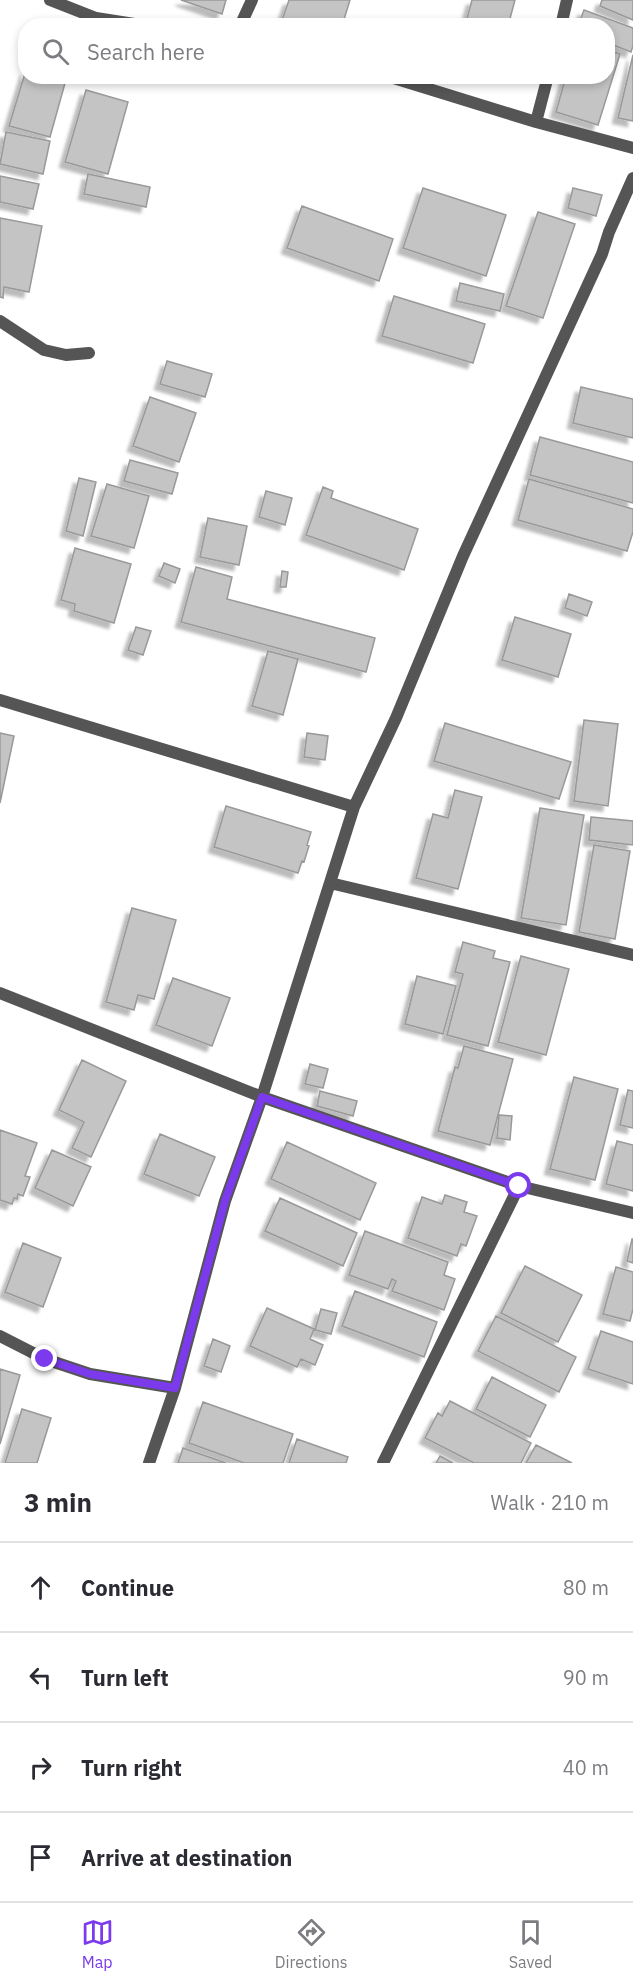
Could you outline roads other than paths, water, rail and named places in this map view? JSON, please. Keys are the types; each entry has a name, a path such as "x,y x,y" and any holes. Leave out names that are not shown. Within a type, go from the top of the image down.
{"street":[{"path":"50,0 96,18"},
{"path":"244,18 252,0"},
{"path":"563,18 567,0"},
{"path":"413,84 536,122 633,148"},
{"path":"536,122 546,84"},
{"path":"149,1463 175,1388 225,1201 262,1097 354,807 396,718 463,555 602,254 609,232 633,178"},
{"path":"0,321 44,350 66,355 89,353"},
{"path":"0,700 354,807"},
{"path":"330,883 633,955"},
{"path":"0,993 262,1097 519,1186 633,1213"},
{"path":"383,1463 519,1186"},
{"path":"0,1336 45,1359 90,1374 175,1388"}]}
